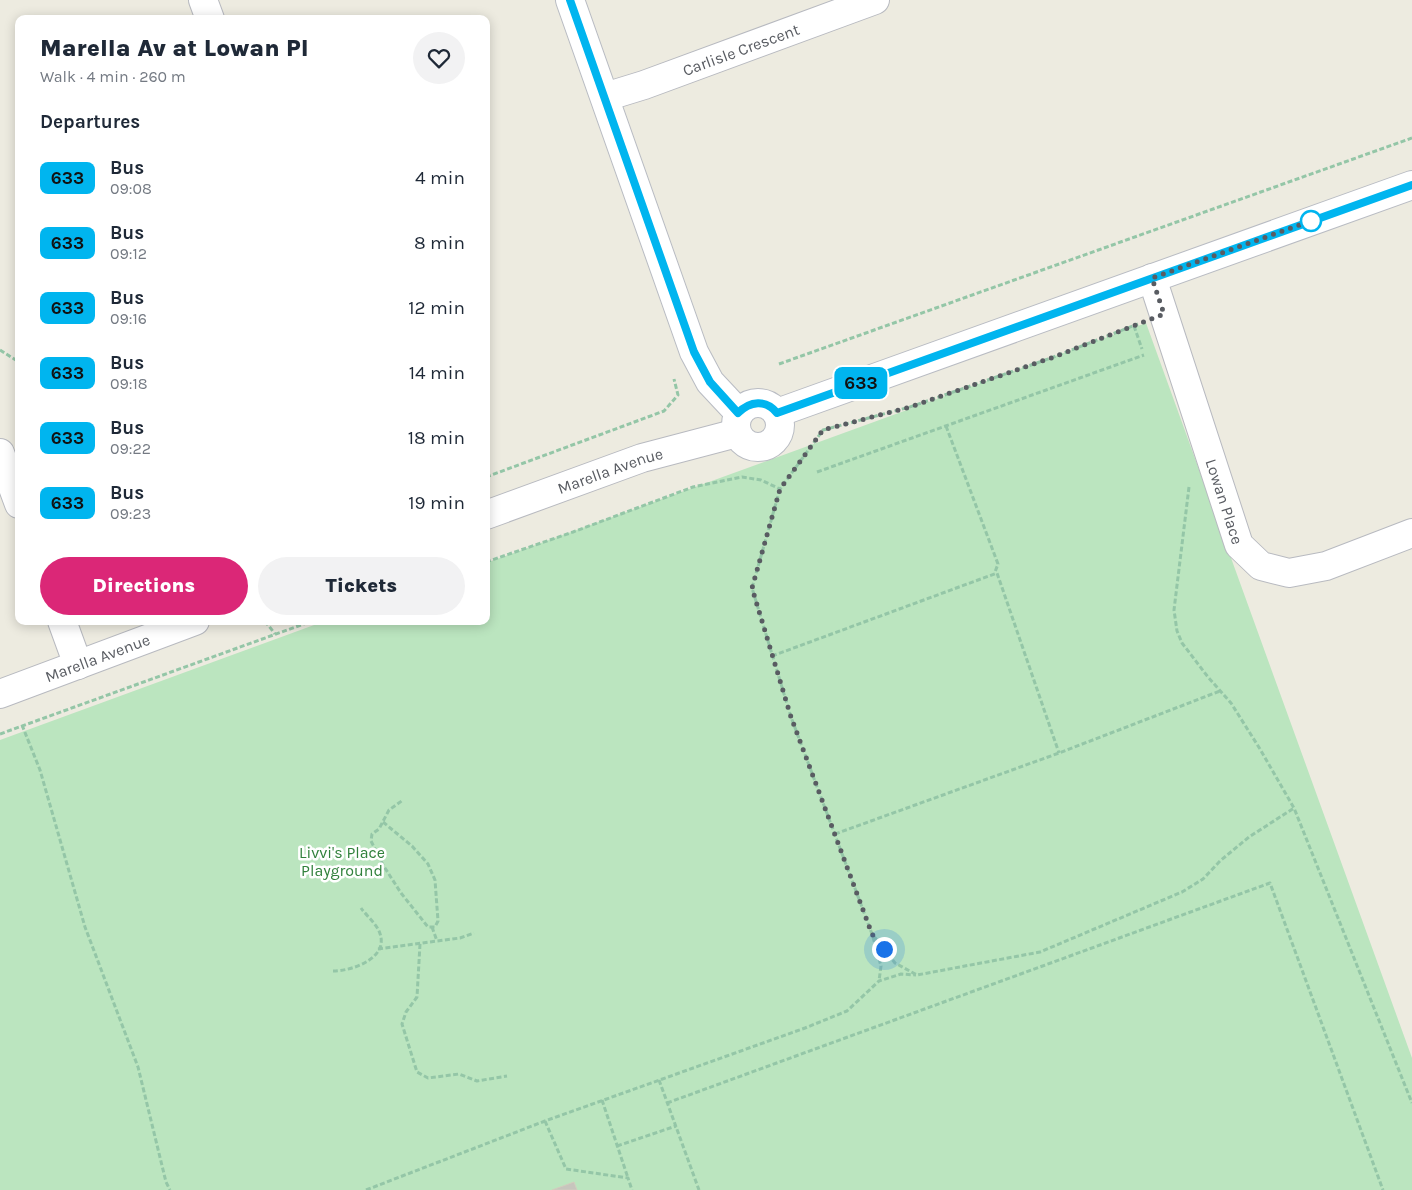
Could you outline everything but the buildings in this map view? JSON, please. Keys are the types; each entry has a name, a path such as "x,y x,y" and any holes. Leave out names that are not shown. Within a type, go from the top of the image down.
{"street":[{"path":"203,0 209,15"},
{"path":"570,0 694,352 710,382 738,423 740,440 750,446 767,446 779,434 780,426 777,413 773,408 759,403 749,404 738,423"},
{"name":"Carlisle Crescent","path":"605,97 644,86 875,0"},
{"path":"777,413 1412,185"},
{"name":"Lowan Place","path":"1152,278 1239,545 1261,566 1289,573 1326,566 1412,533"},
{"name":"Marella Avenue","path":"490,514 738,423"},
{"path":"0,453 15,493"},
{"path":"63,625 78,666"},
{"name":"Marella Avenue","path":"0,694 185,625"}],"path":[{"path":"779,364 1412,138"},
{"path":"879,981 881,966 872,934 791,717 752,588 780,489 823,430 910,407 1051,358 1164,314"},
{"path":"817,472 1144,355 1134,326"},
{"path":"0,350 15,359"},
{"path":"490,476 664,411 678,395 673,371"},
{"path":"946,426 998,564 995,573"},
{"path":"490,561 693,487 742,477 761,480 780,489"},
{"path":"1189,485 1174,610 1177,631 1182,643 1231,703 1294,808 1412,1103"},
{"path":"995,573 997,572 1059,753"},
{"path":"772,656 995,573"},
{"path":"268,625 275,634"},
{"path":"0,734 301,625"},
{"path":"835,834 1059,753 1220,691"},
{"path":"22,725 40,770 85,927 138,1067 166,1182 170,1190"},
{"path":"383,822 412,846 428,864 435,880 438,921 435,927 428,927 401,893 371,841 372,834 379,829 389,810 403,800"},
{"path":"366,1190 545,1121 805,1028 847,1011 879,981 901,974 917,975 1040,952 1182,892 1203,879 1220,861 1249,837 1294,808"},
{"path":"667,1103 1270,883 1383,1190"},
{"path":"333,971 346,971 366,963 376,954 381,940 378,929 361,908"},
{"path":"432,927 437,941"},
{"path":"378,949 460,938 474,933"},
{"path":"872,934 895,963 917,975"},
{"path":"420,944 416,997 406,1012 402,1024 416,1072 428,1078 459,1074 477,1080 507,1076"},
{"path":"659,1080 699,1190"},
{"path":"602,1100 632,1190"},
{"path":"545,1121 566,1169 628,1178"},
{"path":"617,1146 676,1126"}],"green space":[{"name":"Livvi's Place Playground","path":"1146,323 1412,1058 1412,1190 0,1190 0,740 314,625 490,625 490,562"}],"bus line":[{"name":"633","path":"570,0 694,352 710,382 738,413 749,404 759,403 766,404 777,413 1412,185"}],"route":[{"path":"884,949 872,934 791,717 752,588 780,489 823,430 910,407 1051,358 1164,314 1152,278 1319,218 1311,221"}]}
